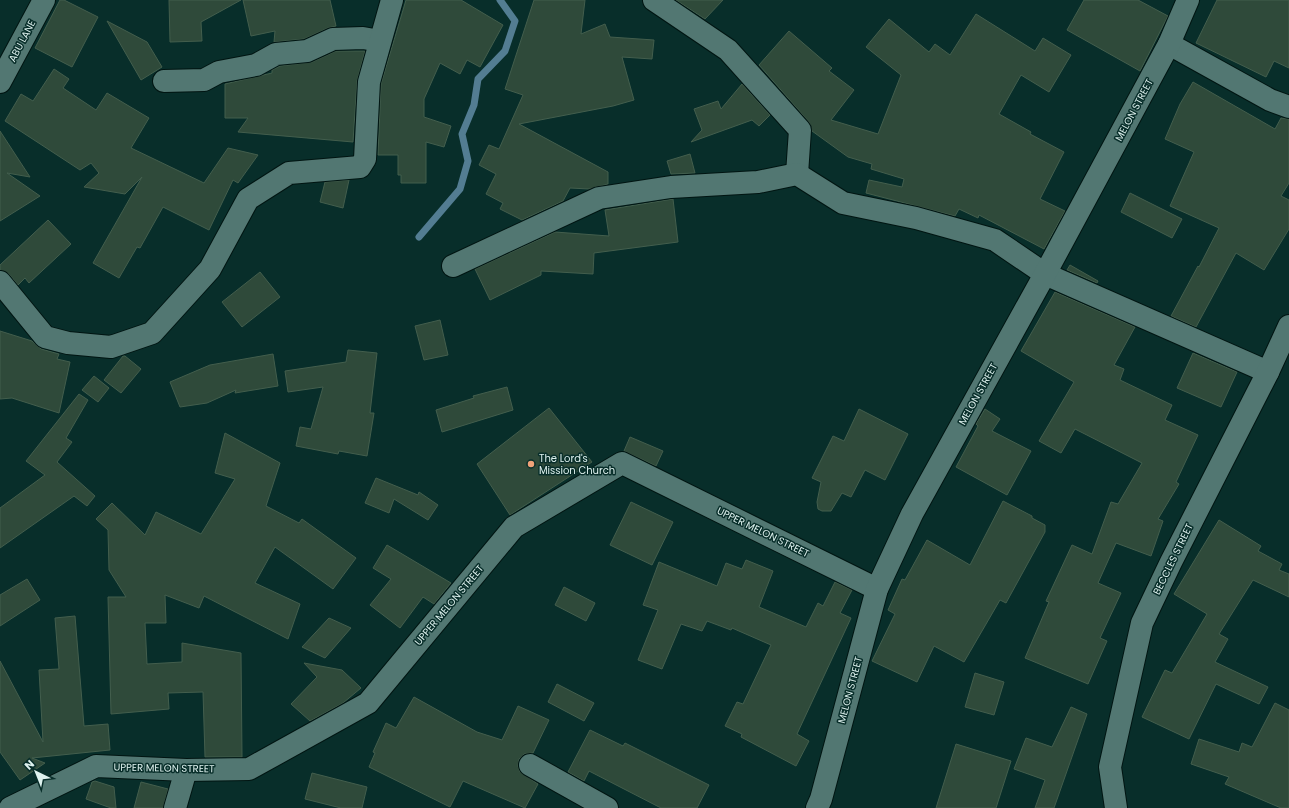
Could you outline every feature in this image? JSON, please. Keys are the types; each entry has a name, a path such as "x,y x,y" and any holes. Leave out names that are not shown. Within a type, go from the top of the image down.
{"street":[{"name":"ABU LANE","path":"0,82 44,0"},
{"path":"0,282 45,337 68,343 111,347 152,332 210,269 248,199 289,173 360,167 365,159 369,82 392,0"},
{"path":"654,0 728,50 800,130 797,174"},
{"name":"MELON STREET","path":"817,808 821,799 877,588 912,514 1045,274 1169,44 1188,0"},
{"path":"164,81 204,80 219,72 256,66 276,54 307,51 333,39 363,38 380,41"},
{"path":"1169,44 1270,100 1289,107"},
{"path":"453,266 599,198 671,187 758,182 797,174 843,203 916,218 996,240 1045,274 1268,372"},
{"name":"BECCLES STREET","path":"1116,808 1110,767 1142,623 1171,562 1268,372 1289,326"},
{"name":"UPPER MELON STREET","path":"10,808 96,766 186,770 249,769 368,703 514,527 622,463 877,588"},
{"path":"530,765 607,808"},
{"path":"175,808 186,770"}],"building":[{"path":"60,0 64,0 98,17 72,67 35,48"},
{"path":"169,0 241,0 201,22 202,41 170,42"},
{"path":"243,0 330,0 336,26 304,39 274,42 275,31 251,36"},
{"path":"406,0 461,0 503,25 480,67 467,60 460,74 440,63 424,99 424,117 451,126 444,147 426,142 426,183 401,183 401,175 398,175 398,155 378,155 381,84"},
{"path":"534,0 585,0 581,34 605,24 610,37 654,40 652,59 622,57 634,100 613,106 519,124 608,172 608,184 589,189 570,188 563,201 522,220 500,209 503,203 486,194 496,174 479,165 489,145 499,149 523,95 505,89"},
{"path":"676,0 723,0 705,19"},
{"path":"1084,0 1138,0 1168,16 1140,71 1067,30"},
{"path":"1217,0 1289,0 1289,68 1274,61 1266,77 1196,43"},
{"path":"976,14 1035,51 1043,38 1071,55 1049,92 1021,75 999,114 1031,132 1030,134 1064,152 1040,199 1065,211 1044,249 979,215 978,218 959,209 955,216 866,193 869,180 902,187 904,179 871,169 872,164 848,157 812,131 809,122 759,65 789,31 832,68 829,71 854,90 831,120 878,134 901,75 866,47 889,19 929,52 935,44 950,55"},
{"path":"107,21 147,42 162,67 141,80"},
{"path":"336,51 365,51 357,81 353,142 238,132 248,118 225,118 225,84 272,73 272,70 280,66 312,62"},
{"path":"54,69 69,79 63,88 96,110 107,93 149,118 131,148 204,183 228,148 258,155 238,183 233,180 209,230 163,207 140,248 137,247 119,278 93,263 142,177 125,194 84,187 99,173 91,163 80,170 5,121 21,94 33,101"},
{"path":"1193,82 1275,129 1281,118 1289,119 1289,183 1281,196 1289,200 1289,229 1264,270 1236,253 1196,327 1171,316 1219,228 1170,206 1194,152 1165,139 1180,104"},
{"path":"742,84 770,115 759,126 752,120 691,142 702,130 694,109 718,101 721,109"},
{"path":"0,131 30,177 7,173 40,196 0,221"},
{"path":"690,154 695,173 671,174 667,161"},
{"path":"349,180 343,208 320,202 325,182"},
{"path":"1130,193 1182,219 1172,238 1121,212"},
{"path":"673,199 678,242 594,253 593,274 541,271 541,275 490,300 475,269 555,232 609,236 605,210"},
{"path":"48,220 71,244 29,283 25,278 18,285 9,274 0,270 0,265"},
{"path":"1070,265 1098,281 1097,283 1067,270"},
{"path":"260,272 280,297 242,327 222,302"},
{"path":"1055,292 1135,327 1114,365 1124,369 1120,380 1172,405 1165,420 1198,435 1176,482 1179,484 1158,519 1163,521 1151,556 1116,543 1098,583 1121,593 1100,638 1107,641 1088,684 1025,658 1049,602 1046,601 1072,545 1092,554 1111,502 1118,504 1142,463 1075,429 1061,453 1039,441 1074,382 1021,351"},
{"path":"440,320 448,355 424,360 415,326"},
{"path":"0,331 32,341 41,349 59,354 57,359 70,362 59,413 12,398 0,399"},
{"path":"348,350 377,353 370,413 374,413 367,456 339,451 338,454 296,446 300,427 311,429 323,387 288,392 285,371 346,362"},
{"path":"1193,353 1237,372 1221,407 1177,388"},
{"path":"273,354 278,386 235,393 236,390 207,403 180,407 170,382 210,365"},
{"path":"123,356 141,369 121,393 104,380"},
{"path":"94,376 109,388 98,402 82,390"},
{"path":"507,387 513,410 442,432 436,410 474,398 473,396"},
{"path":"79,394 88,400 66,438 72,442 57,462 95,496 87,506 74,496 0,548 0,508 45,475 26,461"},
{"path":"549,408 592,462 510,515 477,464"},
{"path":"859,409 908,434 885,480 865,470 851,497 842,493 831,511 822,511 818,509 817,502 821,482 812,478 833,436 844,441"},
{"path":"985,409 1000,419 992,431 1031,451 1007,495 956,467 978,426 976,424"},
{"path":"225,433 280,463 266,506 299,523 302,519 356,558 333,589 275,547 255,583 300,604 288,639 204,596 199,608 165,595 166,623 145,623 147,664 182,662 182,643 241,653 242,757 205,757 203,692 168,693 169,709 111,714 108,597 126,597 109,570 108,530 96,519 112,503 145,535 156,512 201,534 235,479 215,473"},
{"path":"630,437 663,451 656,466 624,451"},
{"path":"376,478 418,495 419,492 438,505 428,520 394,499 389,513 365,503"},
{"path":"1003,501 1032,516 1032,518 1045,525 1045,532 1006,603 1000,600 964,662 934,646 917,682 872,661 895,614 888,610 902,579 905,580 927,540 970,565"},
{"path":"631,502 673,522 652,565 610,545"},
{"path":"1219,520 1261,546 1258,551 1282,564 1279,570 1289,574 1289,597 1253,580 1219,634 1228,639 1215,662 1268,687 1259,704 1216,684 1189,739 1142,717 1165,670 1172,673 1207,614 1174,594"},
{"path":"387,545 451,583 434,604 423,597 400,628 370,605 391,579 373,568"},
{"path":"746,560 773,571 759,607 806,627 818,603 823,606 835,582 852,590 840,613 851,618 797,734 809,741 796,766 741,737 742,734 725,726 737,702 743,704 771,645 732,628 731,630 707,621 702,631 681,624 662,669 638,660 658,610 643,605 659,562 717,586 726,563 742,569"},
{"path":"27,579 40,600 0,626 0,595"},
{"path":"564,587 595,603 586,621 555,605"},
{"path":"75,616 84,726 108,724 110,750 32,758 45,763 20,780 0,752 0,661 43,742 39,670 59,669 55,618"},
{"path":"329,618 351,628 325,658 302,647"},
{"path":"304,663 342,670 361,688 343,703 310,721 291,704 317,677"},
{"path":"975,673 1004,682 994,715 965,707"},
{"path":"557,684 594,703 584,721 548,702"},
{"path":"414,697 477,732 502,740 518,706 549,720 533,753 524,754 519,759 518,766 520,772 538,784 525,808 463,781 450,807 369,767 375,753 373,752 386,723 396,728"},
{"path":"1275,703 1289,710 1289,808 1281,808 1225,784 1229,777 1191,764 1199,739 1239,752 1242,743 1252,747"},
{"path":"1071,707 1087,714 1054,808 1035,808 1045,780 1014,769 1026,738 1052,747"},
{"path":"590,730 623,746 625,743 709,785 697,808 661,808 589,771 584,781 568,772"},
{"path":"956,744 1011,761 996,808 936,808"},
{"path":"312,773 367,787 362,808 341,808 305,799"},
{"path":"95,781 114,787 116,808 111,808 86,799 92,782"},
{"path":"141,782 168,789 163,808 134,808"}],"waterway":[{"path":"419,237 460,189 468,161 462,134 474,105 478,79 505,51 515,21 500,0"}],"place":[{"name":"The Lord's Mission Church","path":"531,464"}]}
